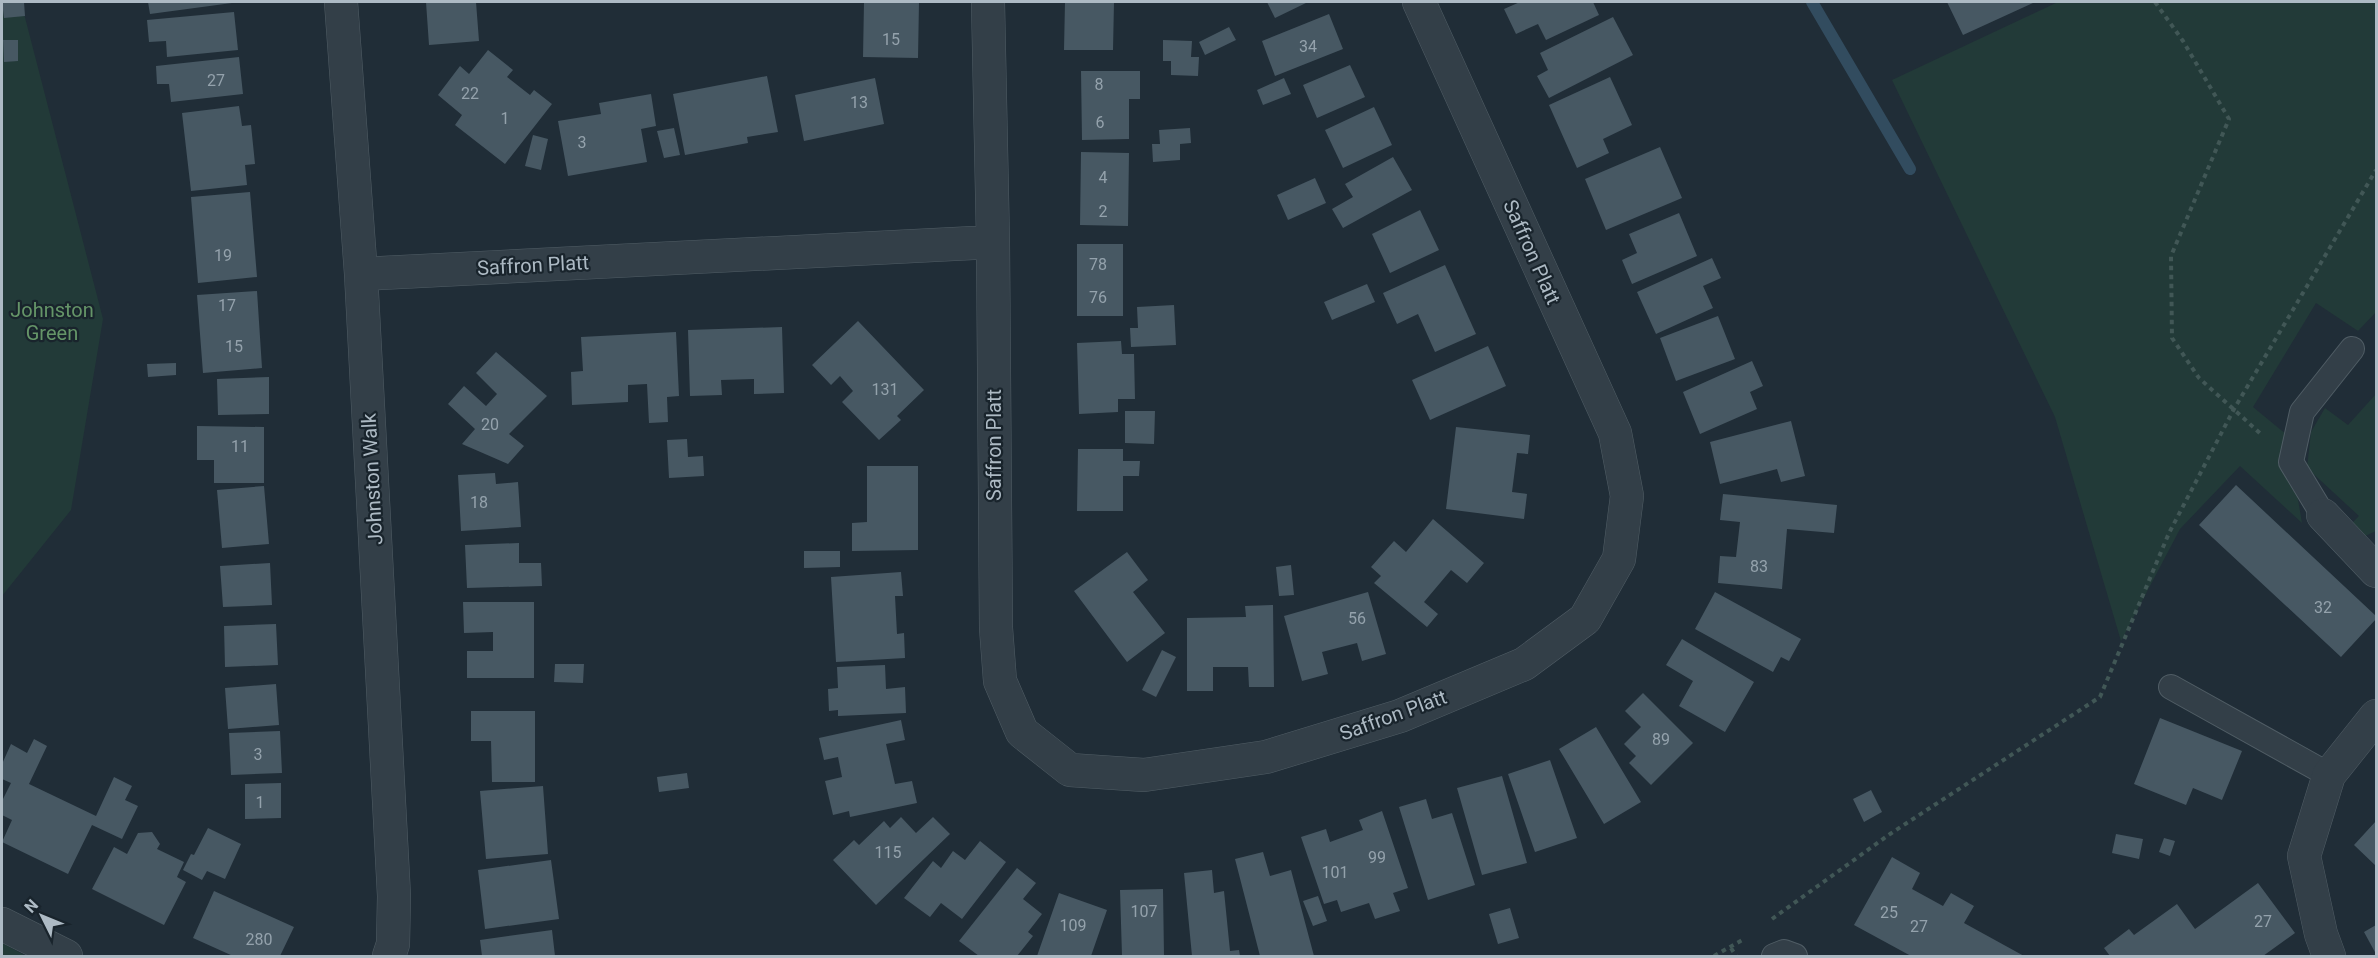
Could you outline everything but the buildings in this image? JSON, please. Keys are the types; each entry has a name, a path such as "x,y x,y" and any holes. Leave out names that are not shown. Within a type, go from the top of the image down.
{"street":[{"name":"Johnston Walk","path":"341,2 361,274 394,896 393,944 389,957"},
{"name":"Saffron Platt","path":"988,2 993,242 996,628 1000,681 1022,732 1070,770 1144,775 1266,757 1400,716 1524,664 1585,619 1619,559 1627,496 1615,434 1419,2"},
{"name":"Saffron Platt","path":"361,274 993,242"},
{"path":"2323,515 2376,571"},
{"path":"2329,957 2321,934 2304,856 2329,775 2376,716"},
{"path":"2,924 66,957"}],"lane":[{"path":"2323,515 2291,462 2301,412 2352,349"},
{"path":"2171,687 2329,775"},
{"path":"1774,957 1784,952 1795,957"}],"path":[{"path":"2155,2 2183,41 2229,119 2171,256 2172,338 2199,378 2291,462"},
{"path":"1769,921 1890,834 2100,697 2169,533 2234,410 2376,170"},
{"path":"1714,957 1750,935"},
{"path":"1731,948 1736,957"}],"green space":[{"name":"Johnston Green","path":"2,2 21,2 103,319 71,510 2,596"},
{"path":"2058,2 2376,2 2376,312 2358,331 2316,303 2253,407 2287,435 2302,523 2240,466 2180,529 2121,641 2055,417 1892,80"},
{"path":"2376,394 2376,531 2363,537 2352,523 2359,516 2307,468 2311,432 2325,408 2348,425"},
{"path":"2,943 26,956 2,956"}],"waterway":[{"path":"1812,2 1910,169"}]}
